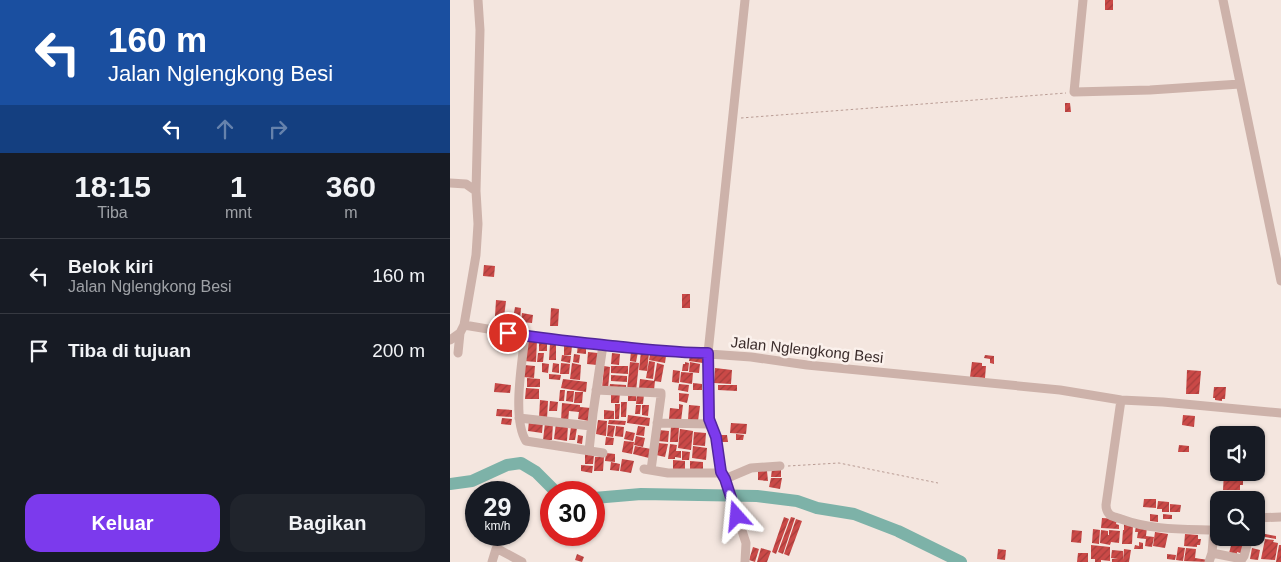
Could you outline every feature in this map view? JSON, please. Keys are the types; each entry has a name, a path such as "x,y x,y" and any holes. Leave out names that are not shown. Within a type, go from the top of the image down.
{"street":[{"path":"458,353 476,255 478,224 476,176 480,30 478,0"},
{"path":"745,0 708,353 708,414 716,437 723,476 746,543 745,562"},
{"path":"1083,0 1074,92 1150,90 1240,84"},
{"path":"1223,0 1240,84 1277,240 1281,281"},
{"path":"466,184 476,176"},
{"path":"450,183 466,184 476,191"},
{"path":"450,340 462,329"},
{"name":"Jalan Nglengkong Besi","path":"462,329 603,345 751,357 807,365 1060,390 1120,400 1281,413"},
{"path":"525,336 519,418 522,435 526,441 604,453"},
{"path":"588,451 603,345"},
{"path":"596,390 661,393 647,470 723,476 751,468 780,466"},
{"path":"1120,400 1106,504 1110,515 1138,524 1210,530"},
{"path":"519,418 591,426"},
{"path":"657,423 710,424"},
{"path":"1265,518 1281,517"},
{"path":"1209,562 1213,546"},
{"path":"1212,552 1242,559 1247,546"},
{"path":"492,562 496,549 522,562"}],"path":[{"path":"733,118 1074,92"},
{"path":"780,466 839,463 938,483"}],"building":[{"path":"1105,0 1113,0 1113,10 1105,10"},
{"path":"1065,103 1070,103 1071,112 1065,112"},
{"path":"484,265 495,266 494,277 483,276"},
{"path":"682,294 690,294 690,308 682,308"},
{"path":"496,300 506,301 504,317 495,316"},
{"path":"515,307 521,308 520,320 513,319"},
{"path":"551,308 559,309 558,326 550,326"},
{"path":"522,313 533,315 532,323 521,322"},
{"path":"526,339 537,340 536,362 524,361"},
{"path":"539,341 547,342 547,351 539,351"},
{"path":"550,343 556,344 556,360 549,360"},
{"path":"578,344 586,345 586,354 577,353"},
{"path":"564,345 572,346 571,355 564,355"},
{"path":"651,350 657,351 657,355 666,356 665,363 649,360"},
{"path":"631,351 638,352 636,362 630,361"},
{"path":"641,351 649,353 647,371 639,370"},
{"path":"588,352 598,353 597,365 587,364"},
{"path":"538,353 544,353 543,362 537,362"},
{"path":"612,353 620,354 619,365 611,364"},
{"path":"574,354 580,355 579,363 573,362"},
{"path":"562,355 571,356 570,363 561,361"},
{"path":"690,355 704,357 703,363 689,361"},
{"path":"985,355 994,356 994,364 990,363 990,359 984,358"},
{"path":"649,361 655,362 653,379 646,378"},
{"path":"630,362 639,363 636,391 627,390"},
{"path":"685,362 689,363 688,371 682,371 683,364"},
{"path":"690,362 700,364 699,373 689,372"},
{"path":"972,362 982,363 982,366 986,366 985,378 970,377"},
{"path":"542,363 549,364 548,373 542,372"},
{"path":"553,363 559,364 559,373 552,372"},
{"path":"561,363 570,364 569,374 560,374"},
{"path":"572,363 581,365 580,380 570,379"},
{"path":"657,363 664,365 661,382 654,381"},
{"path":"524,365 535,366 534,378 523,377"},
{"path":"604,366 610,367 608,389 602,388"},
{"path":"611,366 628,366 628,374 611,373"},
{"path":"715,368 732,370 731,384 714,383"},
{"path":"673,370 680,371 679,383 672,382"},
{"path":"1187,370 1201,371 1199,394 1186,394"},
{"path":"681,372 693,373 692,384 680,382"},
{"path":"549,374 561,375 560,380 549,379"},
{"path":"611,375 627,376 627,382 611,381"},
{"path":"527,378 540,379 540,387 527,387"},
{"path":"563,379 587,382 586,392 561,388"},
{"path":"640,379 655,381 654,390 639,388"},
{"path":"495,383 511,385 510,393 494,392"},
{"path":"693,383 702,384 702,390 693,390"},
{"path":"610,384 626,385 626,390 609,389"},
{"path":"679,384 689,385 688,392 678,390"},
{"path":"718,385 737,385 737,391 718,390"},
{"path":"1214,387 1226,387 1225,399 1222,399 1222,401 1213,398"},
{"path":"526,388 539,389 539,399 525,399"},
{"path":"560,390 565,390 564,401 559,401"},
{"path":"567,391 574,391 573,402 566,401"},
{"path":"575,392 583,392 582,403 574,403"},
{"path":"611,393 620,393 619,403 611,403"},
{"path":"628,393 636,393 636,401 628,401"},
{"path":"637,393 644,394 643,404 636,404"},
{"path":"679,393 689,394 687,403 679,401"},
{"path":"540,400 548,401 547,419 539,418"},
{"path":"550,401 558,402 557,411 549,411"},
{"path":"621,402 627,402 626,417 621,417"},
{"path":"562,403 591,408 589,421 578,419 579,412 569,411 568,422 561,421"},
{"path":"615,404 620,404 619,419 615,419"},
{"path":"679,404 683,405 681,421 669,419 670,408 679,409"},
{"path":"636,405 641,405 640,414 635,414"},
{"path":"642,405 649,405 648,416 642,415"},
{"path":"689,405 700,406 698,421 688,420"},
{"path":"497,409 512,410 512,417 496,416"},
{"path":"604,410 614,411 614,419 604,419"},
{"path":"628,415 650,418 649,426 627,423"},
{"path":"1183,415 1195,416 1194,427 1182,425"},
{"path":"502,418 512,419 511,425 501,424"},
{"path":"598,420 607,421 606,436 596,434"},
{"path":"609,420 626,421 625,425 608,424"},
{"path":"529,421 543,422 542,433 528,431"},
{"path":"545,423 553,423 552,440 543,440"},
{"path":"556,423 568,425 567,441 554,439"},
{"path":"731,423 747,424 746,434 730,433"},
{"path":"608,425 615,426 613,437 607,436"},
{"path":"616,426 624,427 623,437 615,436"},
{"path":"638,426 645,427 644,436 636,435"},
{"path":"671,426 679,427 678,442 670,442"},
{"path":"571,427 577,428 575,440 569,440"},
{"path":"680,429 693,431 691,450 678,448"},
{"path":"659,430 669,431 668,442 658,441"},
{"path":"626,431 635,433 633,441 624,439"},
{"path":"694,432 706,433 705,446 693,445"},
{"path":"736,434 744,435 743,440 736,440"},
{"path":"578,435 583,436 582,444 577,443"},
{"path":"721,435 727,435 728,442 721,442"},
{"path":"636,436 645,438 643,447 634,445"},
{"path":"606,437 614,438 613,445 605,445"},
{"path":"624,441 634,442 632,454 622,452"},
{"path":"658,443 668,444 665,457 656,455"},
{"path":"670,444 677,445 676,451 681,451 681,458 668,459"},
{"path":"1179,445 1189,446 1189,452 1178,452"},
{"path":"635,446 651,449 649,458 633,454"},
{"path":"693,446 707,448 706,460 692,458"},
{"path":"682,451 690,452 689,460 682,460"},
{"path":"606,453 615,454 615,462 605,461"},
{"path":"585,454 594,455 593,464 585,464"},
{"path":"595,457 604,457 603,471 594,471"},
{"path":"622,459 634,461 631,473 620,471"},
{"path":"673,460 685,461 685,472 673,471"},
{"path":"690,461 703,462 703,471 690,471"},
{"path":"611,462 620,464 619,471 610,470"},
{"path":"581,465 593,466 592,473 581,471"},
{"path":"772,469 781,469 781,477 771,477"},
{"path":"758,471 767,471 768,481 758,480"},
{"path":"771,478 782,478 780,489 769,487"},
{"path":"1224,481 1243,481 1243,485 1240,485 1240,490 1223,490"},
{"path":"1144,499 1156,499 1156,508 1143,507"},
{"path":"1158,501 1169,502 1169,512 1162,512 1162,509 1157,509"},
{"path":"1170,504 1181,505 1180,512 1170,512"},
{"path":"1150,514 1158,515 1158,522 1150,521"},
{"path":"1163,514 1172,515 1172,519 1163,519"},
{"path":"784,517 789,519 776,554 772,552"},
{"path":"791,517 795,518 783,554 778,552"},
{"path":"1102,518 1117,519 1116,524 1119,525 1119,529 1101,528"},
{"path":"796,519 802,521 789,556 784,554"},
{"path":"1124,524 1133,525 1132,544 1122,544"},
{"path":"1136,526 1147,527 1146,536 1154,537 1152,547 1145,546 1146,539 1137,538"},
{"path":"1093,529 1100,530 1099,544 1092,543"},
{"path":"1072,530 1082,531 1081,543 1071,542"},
{"path":"1101,530 1108,531 1108,535 1109,530 1120,531 1119,543 1111,542 1110,545 1100,543"},
{"path":"1155,532 1168,534 1165,548 1153,546"},
{"path":"1185,534 1198,535 1198,539 1201,539 1200,545 1197,545 1197,547 1184,546"},
{"path":"1265,534 1276,536 1276,539 1265,537"},
{"path":"1265,539 1274,540 1273,542 1278,543 1275,560 1261,559"},
{"path":"1139,542 1143,543 1143,549 1134,549 1135,545 1139,546"},
{"path":"1091,545 1110,547 1110,561 1101,560 1101,562 1095,562 1095,559 1091,559"},
{"path":"1279,545 1281,545 1281,562 1276,562"},
{"path":"1231,546 1246,546 1244,554 1237,552 1237,555 1229,553"},
{"path":"753,547 759,549 755,562 749,560"},
{"path":"1178,547 1185,548 1183,561 1176,560"},
{"path":"761,548 771,551 767,562 757,562"},
{"path":"1186,548 1196,549 1195,558 1208,560 1208,562 1184,561"},
{"path":"1252,548 1260,550 1258,560 1250,559"},
{"path":"998,549 1006,550 1005,560 997,559"},
{"path":"1124,549 1131,550 1129,562 1112,562 1112,559 1118,559 1111,558 1112,550 1123,551 1123,560"},
{"path":"1078,553 1088,553 1088,562 1077,562"},
{"path":"577,554 584,557 582,562 575,560"},
{"path":"1167,554 1176,555 1175,560 1167,559"}],"waterway":[{"path":"450,484 472,481 507,465 521,463 536,472 545,481"},
{"path":"605,497 641,494 757,496 797,501 817,508 854,514 898,531 961,562"}],"route":[{"path":"508,333 619,346 708,353 708,414 716,437 721,472 737,516"}]}
